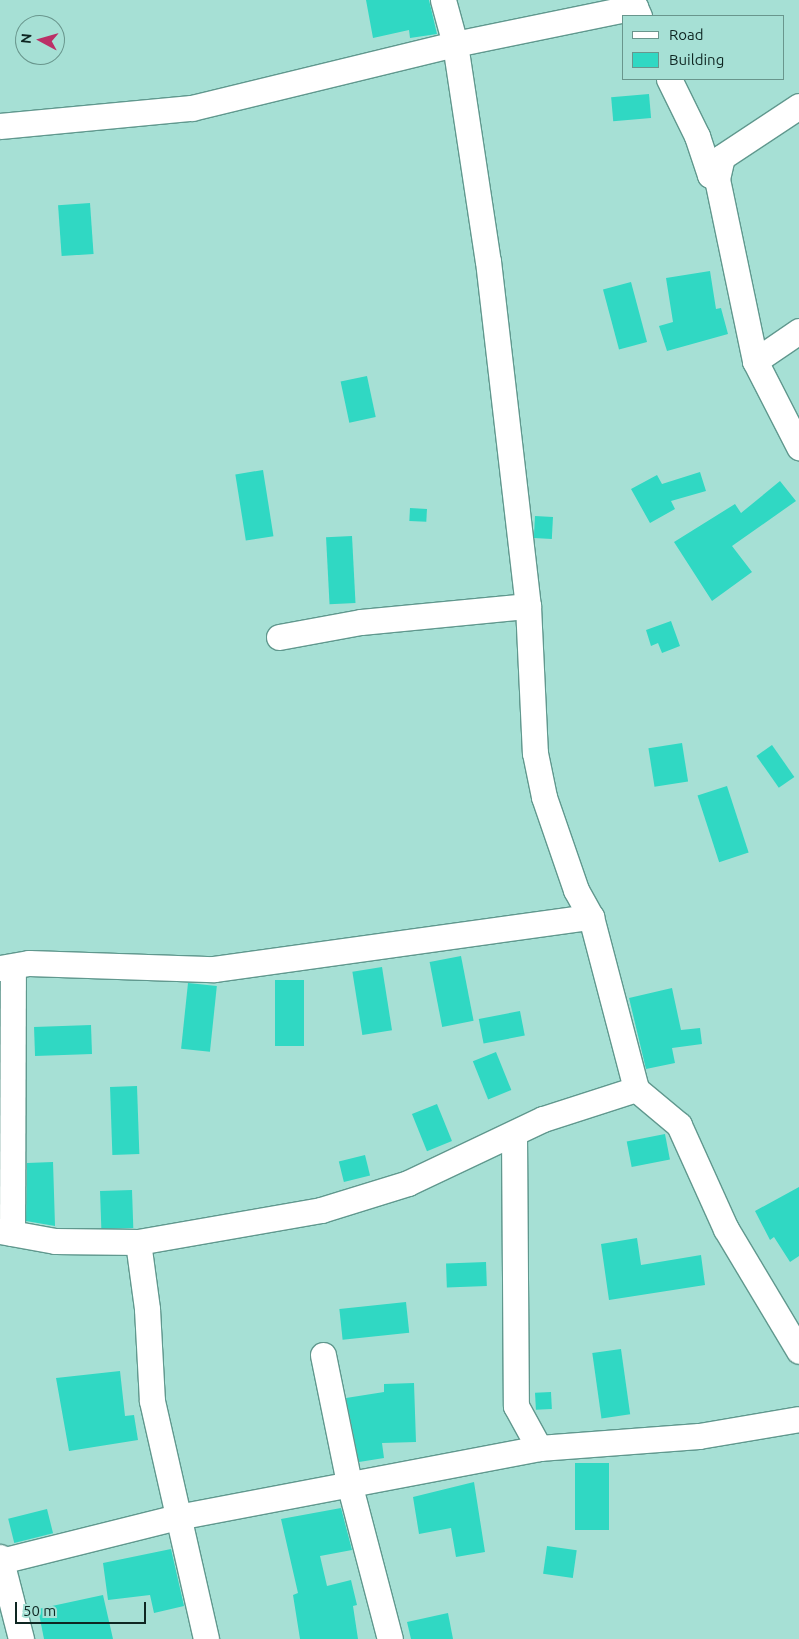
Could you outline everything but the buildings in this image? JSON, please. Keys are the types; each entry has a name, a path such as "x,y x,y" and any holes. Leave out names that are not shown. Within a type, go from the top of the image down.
{"street":[{"path":"443,0 455,44 488,261 528,606 535,753 544,797 576,890 591,917 636,1089 679,1125 726,1229 798,1346"},
{"path":"0,126 192,108 455,44 635,8"},
{"path":"670,80 698,136 710,175 717,179"},
{"path":"799,106 722,157 717,179 755,361 799,447"},
{"path":"755,361 799,331"},
{"path":"279,637 361,622 528,606"},
{"path":"591,917 214,969 29,964 7,971 6,1232 55,1241 138,1242 321,1210 408,1183 543,1119 636,1089"},
{"path":"514,1134 516,1406 540,1448"},
{"path":"138,1242 147,1309 152,1401 206,1639"},
{"path":"323,1355 350,1483 390,1639"},
{"path":"1,1561 178,1517 540,1448 699,1436 799,1419"},
{"path":"0,1557 20,1639"}]}
